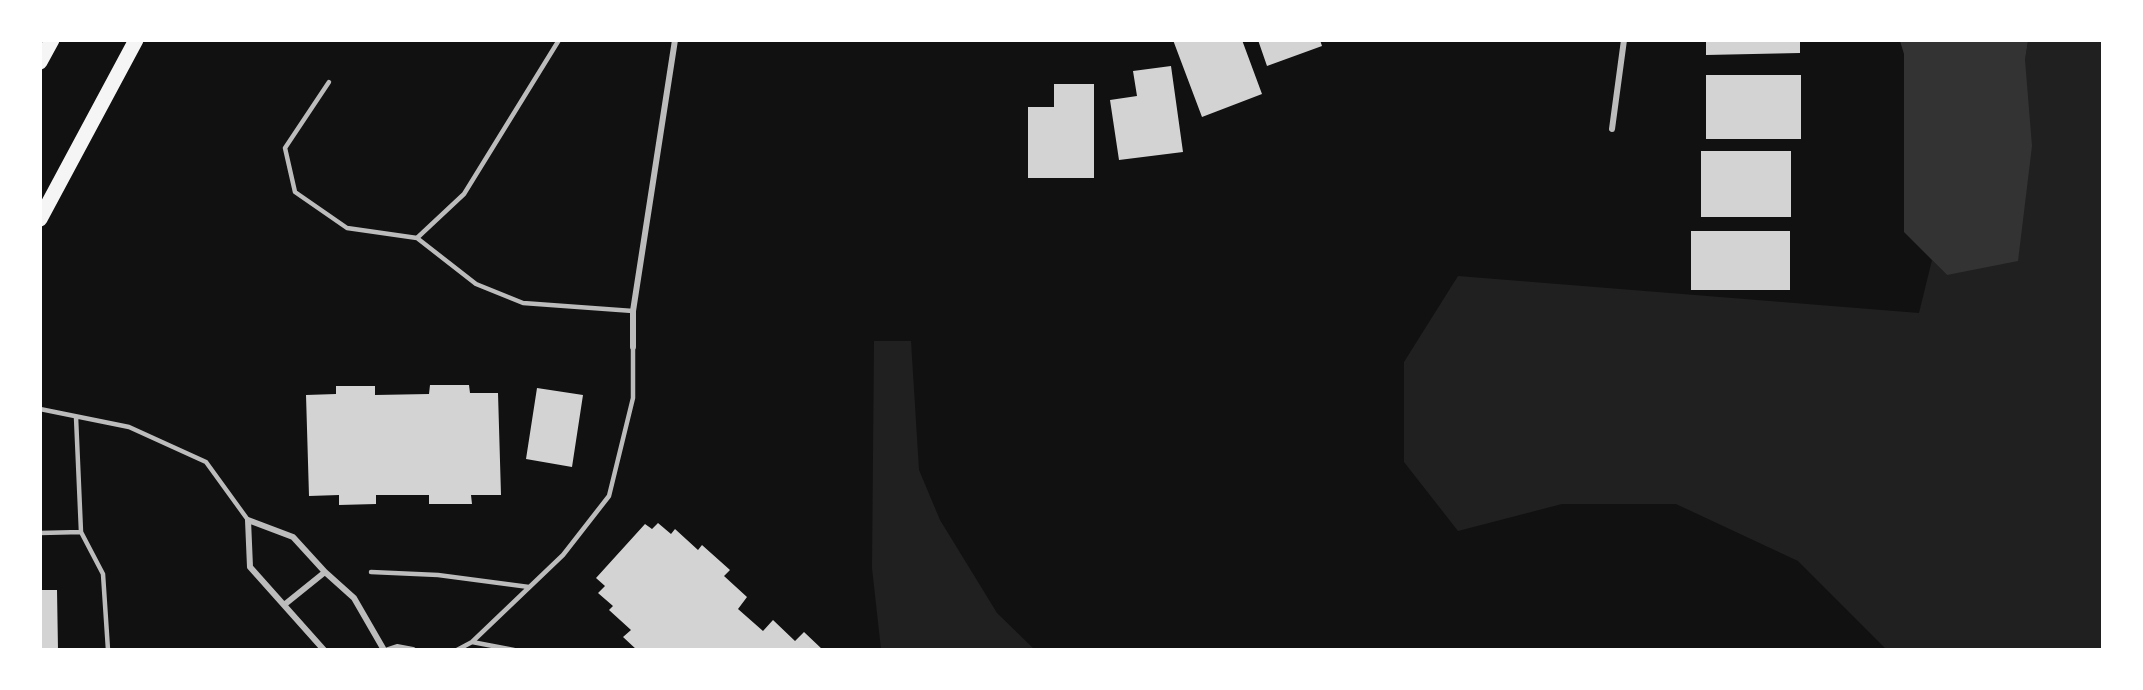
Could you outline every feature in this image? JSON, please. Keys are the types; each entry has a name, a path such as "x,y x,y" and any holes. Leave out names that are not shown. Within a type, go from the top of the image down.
{"main road":[{"path":"40,62 52,40"},
{"path":"40,219 136,40"}],"street":[{"path":"633,346 633,311 675,40"},
{"path":"1612,129 1624,40"},
{"path":"324,650 250,567 248,520 293,537 325,572 354,598 386,650 404,647 413,650"},
{"path":"284,605 325,572"}],"lane":[{"path":"417,238 464,194 560,40"},
{"path":"329,82 285,148 295,192 347,228 417,238 476,284 524,303 633,311"},
{"path":"457,650 472,642 563,555 609,496 633,398 633,346"},
{"path":"40,410 129,427 206,462 248,520"},
{"path":"76,417 81,532 103,574 108,650"},
{"path":"40,534 81,532"},
{"path":"371,572 438,575 529,587"},
{"path":"472,642 514,650"}],"shaded area":[{"path":"1900,41 2028,41 2025,60 2032,146 2018,261 1947,275 1904,232 1904,54"},
{"path":"2028,41 2102,41 2102,649 1886,649 1798,561 1676,504 1562,504 1458,531 1404,462 1404,362 1458,276 1919,313 1932,260 1947,275 2025,60"},
{"path":"874,341 911,341 919,470 940,520 997,613 1034,649 881,649 872,568"}],"building":[{"path":"1173,40 1242,40 1262,94 1202,117"},
{"path":"1258,40 1320,40 1322,46 1267,66"},
{"path":"1706,40 1800,40 1800,53 1706,55"},
{"path":"1171,66 1183,152 1119,160 1110,100 1137,96 1133,71"},
{"path":"1706,75 1801,75 1801,139 1706,139"},
{"path":"1054,84 1094,84 1094,178 1028,178 1028,107 1054,107"},
{"path":"1701,151 1791,151 1791,217 1701,217"},
{"path":"1691,231 1790,231 1790,290 1691,290"},
{"path":"430,385 469,385 470,393 498,393 501,495 471,495 472,504 429,504 429,495 376,495 376,504 339,505 339,495 309,496 306,395 336,394 336,386 375,386 375,395 429,394"},
{"path":"537,388 583,395 572,467 526,459"},
{"path":"658,523 671,534 675,529 698,550 702,545 730,570 724,576 747,597 738,609 763,631 773,620 795,641 804,632 823,650 637,650 623,637 631,630 609,610 613,606 598,593 605,586 596,578 645,524 652,529"},
{"path":"40,590 57,590 58,650 40,650"}]}
